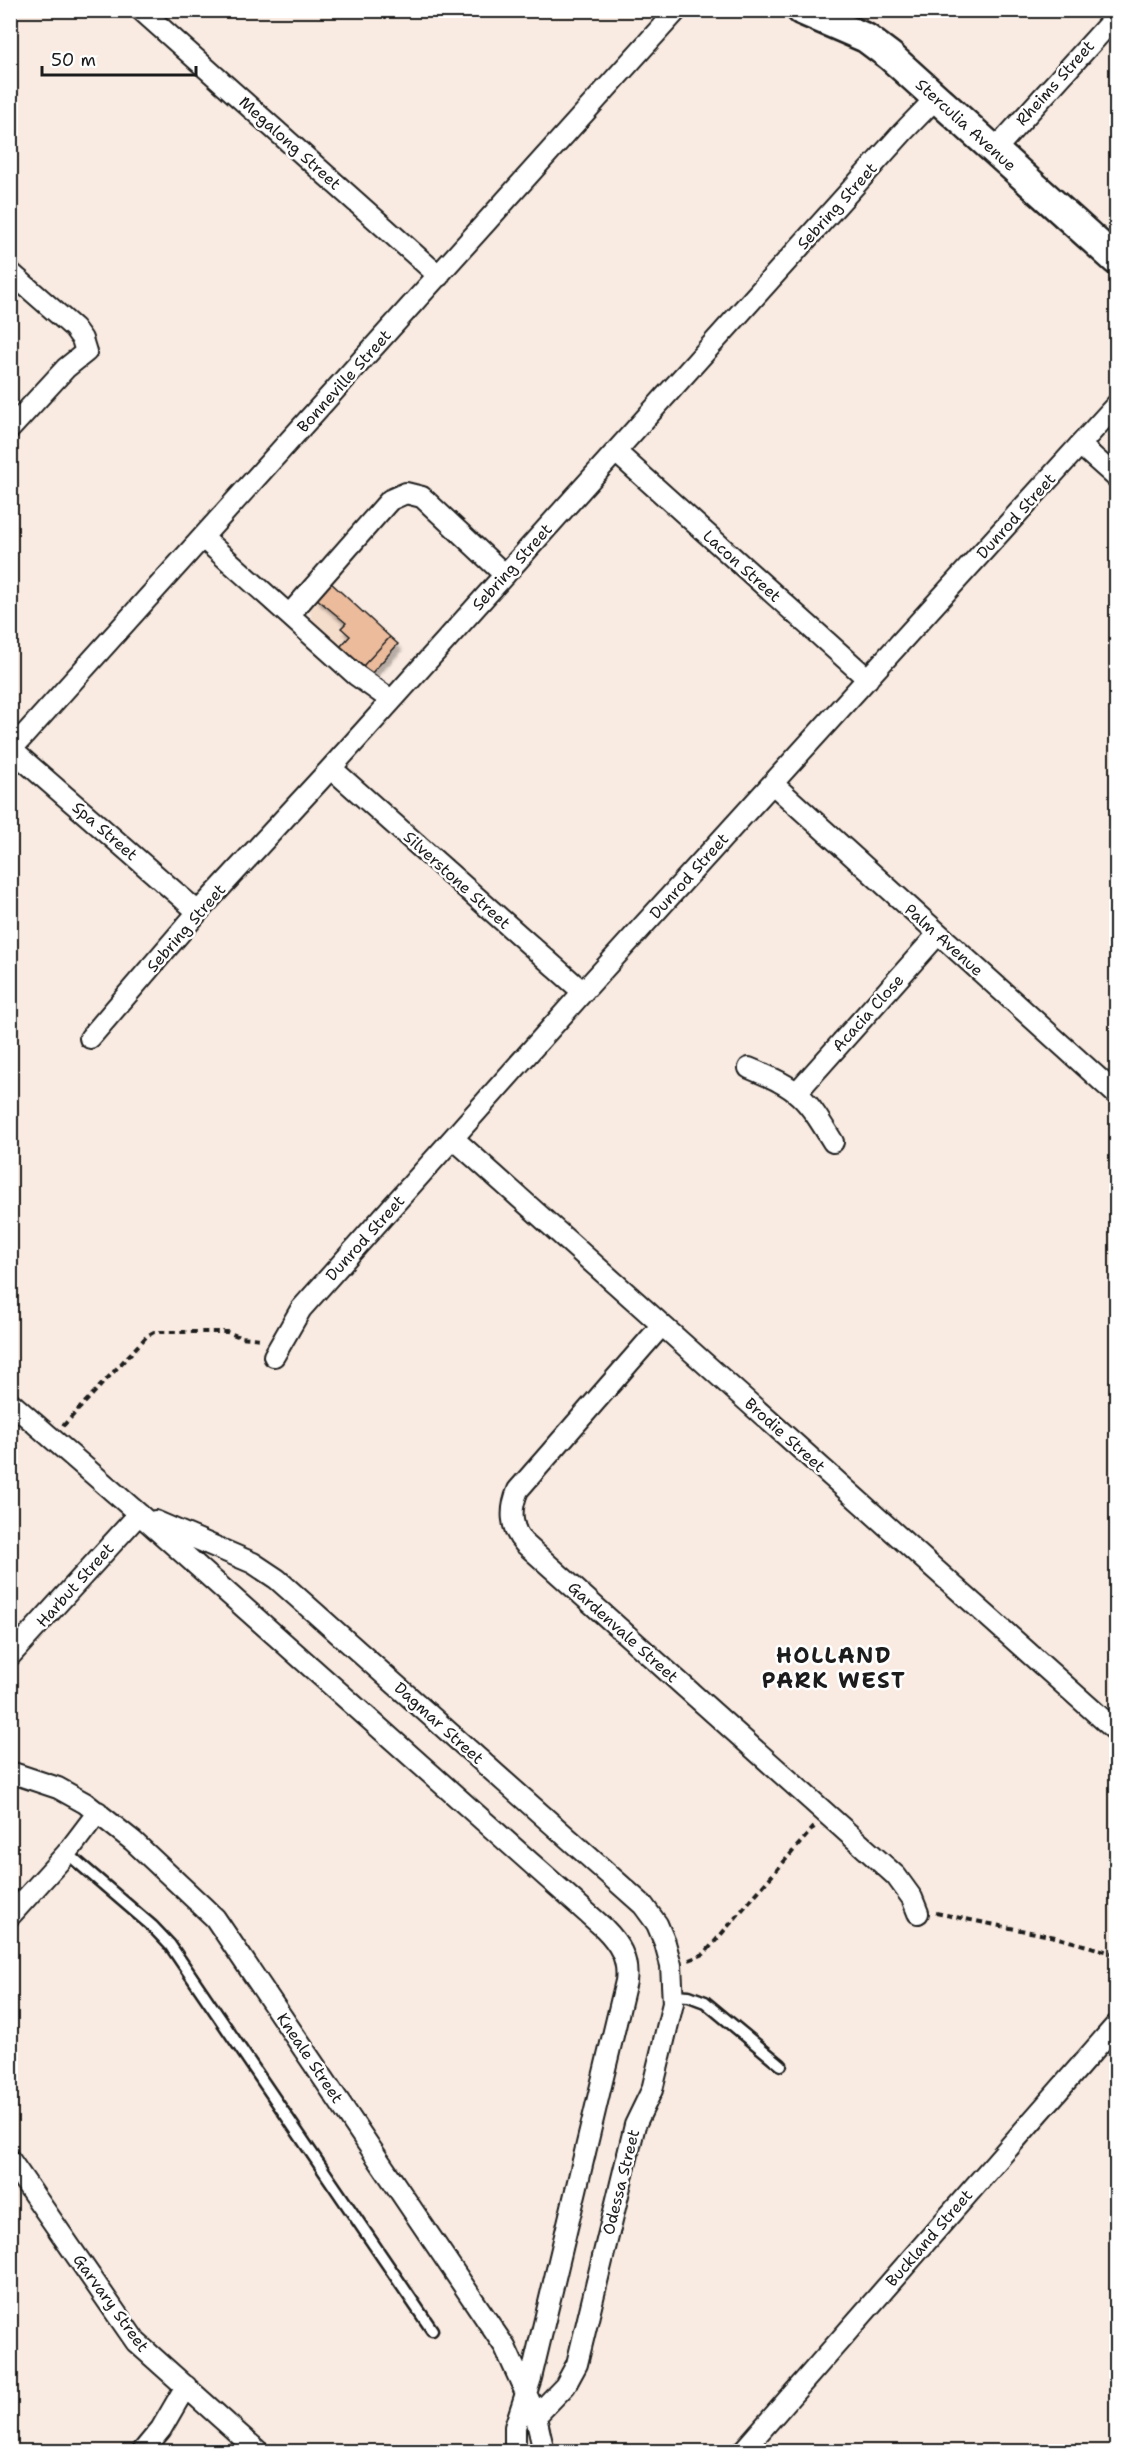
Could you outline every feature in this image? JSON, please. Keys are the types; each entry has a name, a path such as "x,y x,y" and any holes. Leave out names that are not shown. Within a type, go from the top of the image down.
{"street":[{"name":"Megalong Street","path":"141,10 439,276"},
{"name":"Bonneville Street","path":"11,750 677,10"},
{"name":"Sterculia Avenue","path":"801,10 866,38 890,56 1116,260"},
{"name":"Rheims Street","path":"994,151 1116,16"},
{"name":"Sebring Street","path":"90,1038 198,912 506,575 936,98"},
{"path":"10,272 74,328 82,339 86,352 66,368 10,429"},
{"name":"Dunrod Street","path":"278,1348 301,1309 583,992 1116,405"},
{"path":"1080,445 1116,477"},
{"name":"Lacon Street","path":"616,453 868,679"},
{"path":"289,615 390,500 405,493 422,497 506,575"},
{"path":"203,538 356,675 391,700"},
{"name":"Spa Street","path":"11,750 198,912"},
{"name":"Silverstone Street","path":"331,768 583,992"},
{"name":"Palm Avenue","path":"773,784 1116,1094"},
{"name":"Acacia Close","path":"798,1091 938,934"},
{"path":"749,1068 786,1083 798,1091 813,1109 833,1142"},
{"name":"Brodie Street","path":"454,1139 1116,1731"},
{"name":"Gardenvale Street","path":"662,1325 522,1485 513,1503 514,1528 524,1543 896,1876 918,1911"},
{"name":"Dagmar Street","path":"10,1402 611,1935 624,1955 626,1981 526,2393"},
{"name":"Dagmar Street","path":"139,1514 253,1563 287,1587 643,1905 661,1932 670,1964 673,1995"},
{"name":"Harbut Street","path":"10,1656 139,1514"},
{"name":"Kneale Street","path":"10,1772 58,1788 98,1812 215,1918 506,2347 536,2416 544,2451"},
{"path":"10,1916 67,1853 98,1812"},
{"name":"Odessa Street","path":"536,2416 565,2386 577,2364 635,2125 652,2090 670,2021 673,1995"},
{"name":"Buckland Street","path":"742,2451 1116,2025"},
{"name":"Garvary Street","path":"10,2160 131,2336 259,2451"},
{"path":"142,2451 161,2429 186,2386"},
{"path":"515,2451 515,2427 526,2393"}],"lane":[{"path":"67,1853 152,1926 170,1945 432,2330"},
{"path":"673,1995 689,1996 705,2002 781,2065"}],"path":[{"path":"52,1441 139,1344 154,1332 227,1332 278,1348"},
{"path":"670,1964 695,1959 704,1954 825,1814"},
{"path":"918,1911 1055,1937 1116,1954"}],"shaded area":[{"path":"333,584 390,637 362,667 312,621 310,609"}],"building":[{"path":"330,582 390,637 362,667 340,647 350,636 341,628 346,623 316,598"},
{"path":"390,637 398,644 370,675 362,667"}],"district":[{"name":"HOLLAND PARK WEST","path":"834,1668"}]}
